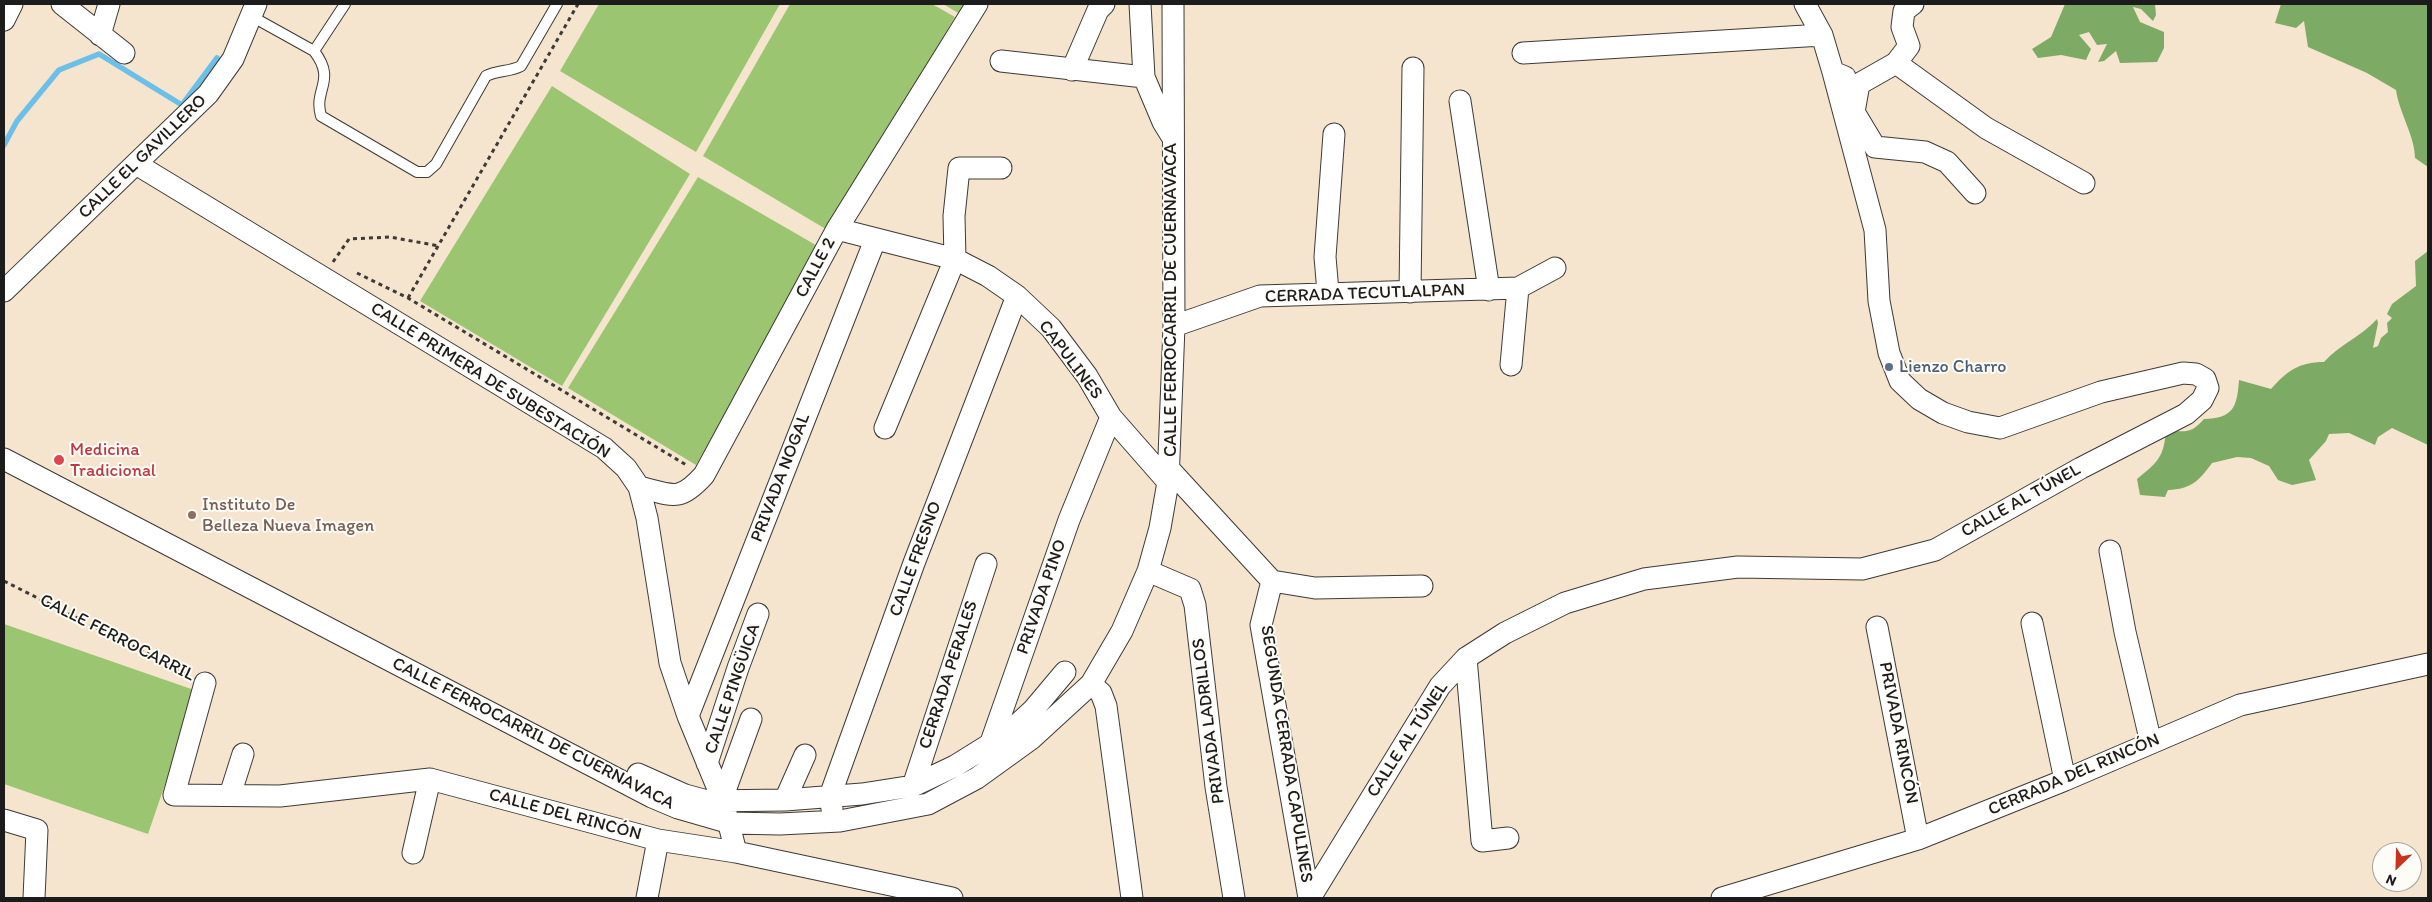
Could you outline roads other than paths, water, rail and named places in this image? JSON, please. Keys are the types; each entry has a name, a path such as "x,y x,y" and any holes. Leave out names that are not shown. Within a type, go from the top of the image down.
{"street":[{"path":"4,20 12,4"},
{"path":"100,35 108,4"},
{"name":"CALLE 2","path":"639,487 675,496 691,490 704,475 837,229 977,4"},
{"path":"1072,70 1098,10 1104,4"},
{"path":"1140,4 1144,77 1163,122 1172,137"},
{"name":"CALLE FERROCARRIL DE CUERNAVACA","path":"4,459 652,798 678,808 730,823 780,824 840,822 928,804 977,778 1031,739 1091,684 1122,631 1148,571 1160,528 1169,476 1174,326 1173,4"},
{"path":"1805,4 1822,35 1834,72 1859,84"},
{"path":"1859,84 1896,63 1909,46 1902,27 1904,11 1913,4"},
{"path":"69,6 100,35 124,53"},
{"name":"CALLE EL GAVILLERO","path":"4,291 208,94 233,59 253,10"},
{"path":"1523,53 1822,35"},
{"path":"1001,61 1144,77"},
{"path":"1896,63 1986,128 2084,183"},
{"path":"1410,292 1413,68"},
{"name":"CALLE AL TÚNEL","path":"1309,898 1440,686 1466,658 1505,633 1565,603 1644,579 1738,567 1862,569 1935,550 2081,468 2186,414 2202,400 2208,388 2206,379 2196,374 2183,373 2101,392 2000,428 1968,422 1942,413 1918,398 1900,381 1890,353 1879,301 1875,230 1834,72"},
{"path":"1859,84 1854,112 1875,147 1925,152 1947,162 1975,193"},
{"path":"1460,101 1489,290"},
{"path":"1328,292 1325,257 1334,134"},
{"name":"CALLE PRIMERA DE SUBESTACIÓN","path":"136,164 328,269 604,448 626,468 639,487 647,518 670,663 688,716 723,800 736,852"},
{"path":"885,428 955,259 954,216 959,168 1001,168"},
{"name":"CAPULINES","path":"837,229 955,259 988,276 1016,296 1051,328 1087,376 1111,417 1272,581"},
{"name":"PRIVADA NOGAL","path":"688,716 875,240"},
{"name":"CERRADA TECUTLALPAN","path":"1174,326 1260,296 1328,292 1410,292 1518,288 1555,268"},
{"path":"1511,365 1518,288"},
{"name":"CALLE FRESNO","path":"830,796 914,563 1016,296"},
{"name":"PRIVADA PINO","path":"977,778 1069,520 1111,417"},
{"name":"CALLE FERROCARRIL DE CUERNAVACA","path":"4,444 657,784 707,801 785,800 862,794 913,786 956,766 1008,733 1033,710 1065,672"},
{"path":"2110,551 2124,632 2151,742"},
{"name":"CERRADA PERALES","path":"913,786 986,564"},
{"name":"PRIVADA LADRILLOS","path":"1148,571 1190,589 1195,605 1216,787 1234,898"},
{"path":"1272,581 1315,588 1422,586"},
{"name":"SEGUNDA CERRADA CAPULINES","path":"1272,581 1261,625 1309,898"},
{"name":"CALLE PINGÜICA","path":"707,763 758,614"},
{"path":"2032,623 2065,780"},
{"name":"PRIVADA RINCÓN","path":"1877,627 1918,839"},
{"path":"1466,658 1482,841 1508,838"},
{"name":"CERRADA DEL RINCÓN","path":"1722,898 1918,839 2065,780 2240,705 2428,664"},
{"name":"CALLE FERROCARRIL","path":"174,796 205,683"},
{"path":"1091,684 1101,693 1106,706 1132,898"},
{"path":"723,800 752,719"},
{"path":"230,795 243,754"},
{"path":"785,800 805,755"},
{"path":"413,853 430,779"},
{"name":"CALLE DEL RINCÓN","path":"174,796 280,796 430,779 658,840 736,852 952,898"},
{"path":"830,796 831,808 840,822"},
{"path":"4,820 37,830 34,898"},
{"path":"646,898 658,840"}],"lane":[{"path":"314,51 345,4"},
{"path":"253,10 314,51 325,73 320,102 321,116 417,172 427,172 436,164 486,76 492,73 512,71 521,66 557,4"}],"waterway":[{"path":"4,145 17,121 59,70 99,54 182,105 217,58"}],"place":[{"name":"Lienzo Charro","path":"1889,367"},
{"name":"Medicina Tradicional","path":"59,460"},
{"name":"Instituto De Belleza Nueva Imagen","path":"192,515"}]}
